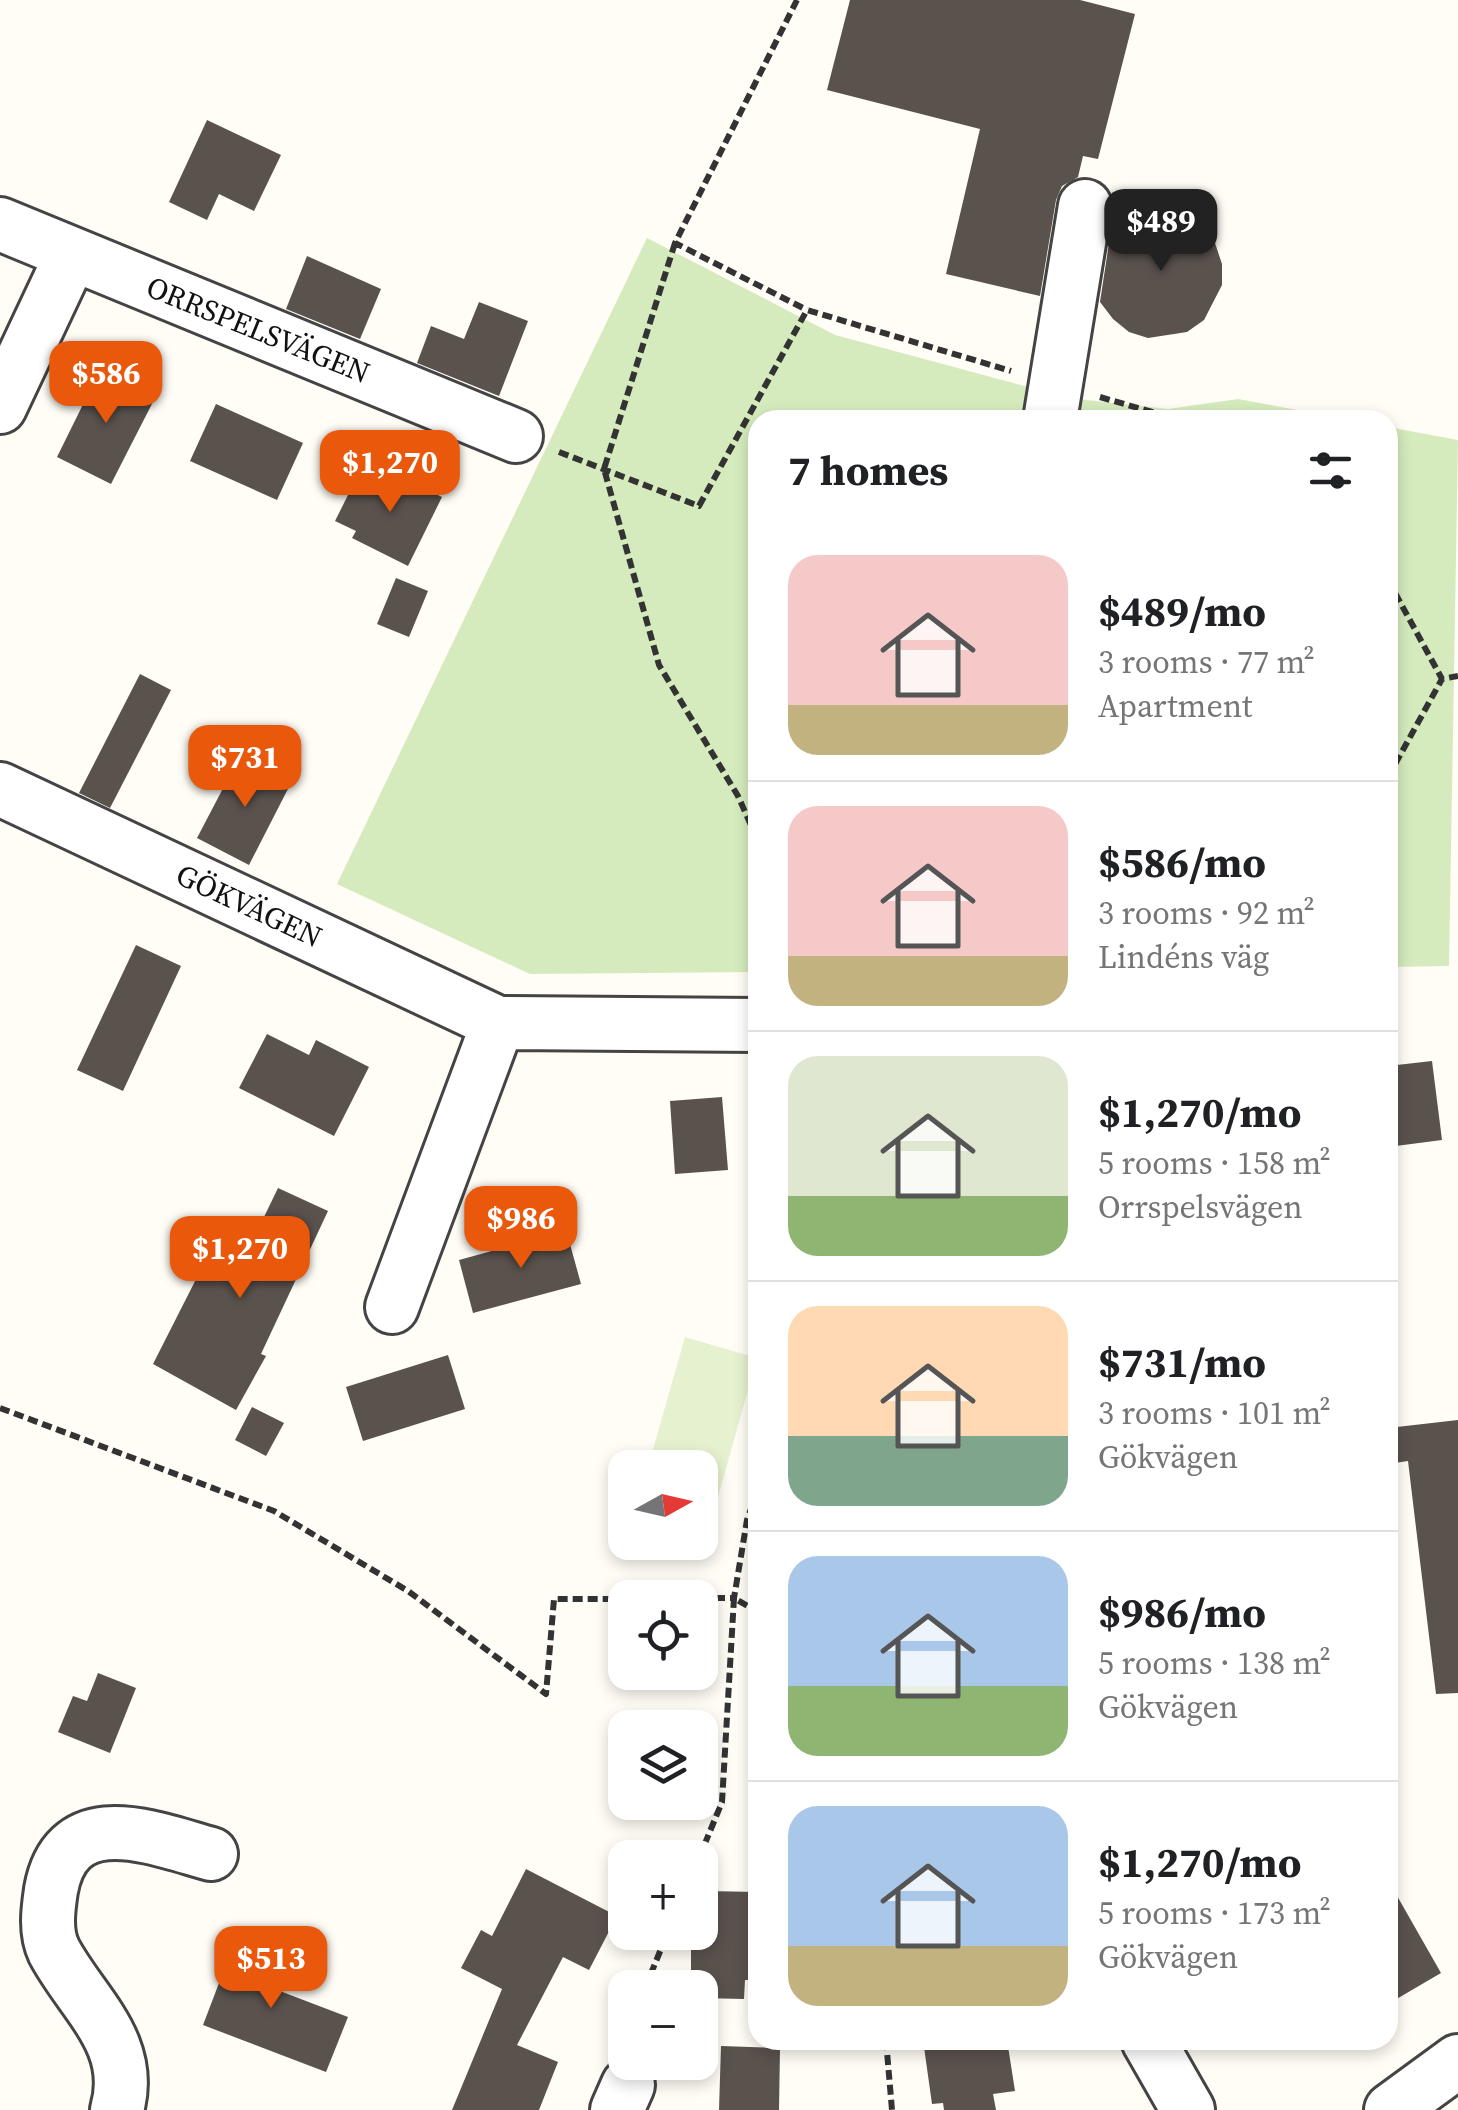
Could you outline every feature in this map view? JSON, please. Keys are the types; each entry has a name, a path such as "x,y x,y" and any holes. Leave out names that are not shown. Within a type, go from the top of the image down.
{"street":[{"path":"1052,402 1085,206"},
{"name":"ORRSPELSVÄGEN","path":"0,224 516,436"},
{"path":"0,407 72,254"},
{"name":"GÖKVÄGEN","path":"0,789 498,1023 748,1025"},
{"path":"392,1306 498,1023"},
{"path":"118,2110 122,2088 109,2029 53,1948 47,1916 54,1874 74,1846 97,1832 130,1832 210,1854"},
{"path":"1154,2050 1188,2110"},
{"path":"1391,2110 1458,2061"}],"path":[{"path":"748,818 660,665 604,469 675,243 797,0"},
{"path":"675,243 807,310 1052,402 1109,410"},
{"path":"752,410 807,310"},
{"path":"516,436 700,506 748,418"},
{"path":"1398,599 1442,680"},
{"path":"1398,759 1442,680 1458,676"},
{"path":"0,1408 274,1511 408,1592 546,1694 554,1599 608,1599"},
{"path":"706,1840 722,1802 734,1598 748,1517"},
{"path":"718,1598 734,1598 748,1606"},
{"path":"887,2050 892,2110"}],"green space":[{"path":"647,238 835,335 1069,398 1168,409 1238,399 1297,410 748,410 748,972 530,974 337,884"},
{"path":"1398,429 1458,440 1449,966 1398,967"},
{"path":"685,1337 748,1355 748,1390 718,1497 718,1450 653,1450"}],"building":[{"path":"850,0 1080,0 1135,14 1098,159 1083,156 1078,177 1062,186 1056,200 1040,296 946,274 980,129 827,90"},
{"path":"207,120 281,155 254,211 219,194 207,220 169,202"},
{"path":"1162,209 1183,214 1201,226 1215,243 1222,264 1222,285 1204,320 1187,332 1148,338 1129,332 1100,302 1111,230 1143,211"},
{"path":"307,256 381,289 360,339 286,309"},
{"path":"479,302 528,321 499,396 417,363 431,326 464,339"},
{"path":"101,368 156,396 111,484 57,457"},
{"path":"216,404 303,443 277,500 190,461"},
{"path":"382,467 442,497 408,566 352,538 356,531 335,521 355,481 371,488"},
{"path":"396,578 428,591 409,637 377,624"},
{"path":"140,674 171,690 110,808 79,793"},
{"path":"241,754 292,781 249,865 197,838"},
{"path":"136,945 181,966 123,1091 77,1070"},
{"path":"267,1034 309,1055 316,1040 369,1067 334,1136 239,1088"},
{"path":"1432,1061 1442,1140 1398,1146 1398,1065"},
{"path":"722,1097 728,1170 675,1174 670,1101"},
{"path":"278,1188 328,1211 261,1354 266,1356 236,1410 153,1364 221,1230 251,1244"},
{"path":"565,1226 581,1284 473,1313 459,1260 525,1242 523,1237"},
{"path":"448,1355 465,1409 363,1441 346,1387"},
{"path":"252,1407 284,1423 266,1456 235,1440"},
{"path":"1458,1420 1458,1693 1436,1694 1408,1461 1398,1462 1398,1427"},
{"path":"98,1673 136,1688 110,1753 58,1732 73,1696 87,1701"},
{"path":"526,1869 608,1911 608,1933 589,1970 563,1957 517,2045 558,2062 539,2110 452,2110 502,1989 461,1968 481,1930 492,1936"},
{"path":"718,1891 748,1892 748,1980 744,1999 718,1998 718,1970 691,1970 691,1950 718,1950"},
{"path":"1398,1898 1441,1973 1398,1998"},
{"path":"237,1936 277,1951 264,1985 348,2017 326,2072 203,2025"},
{"path":"721,2046 780,2050 779,2110 719,2110"},
{"path":"924,2050 1009,2050 1015,2091 993,2094 996,2110 944,2110 943,2103 932,2104"}]}
